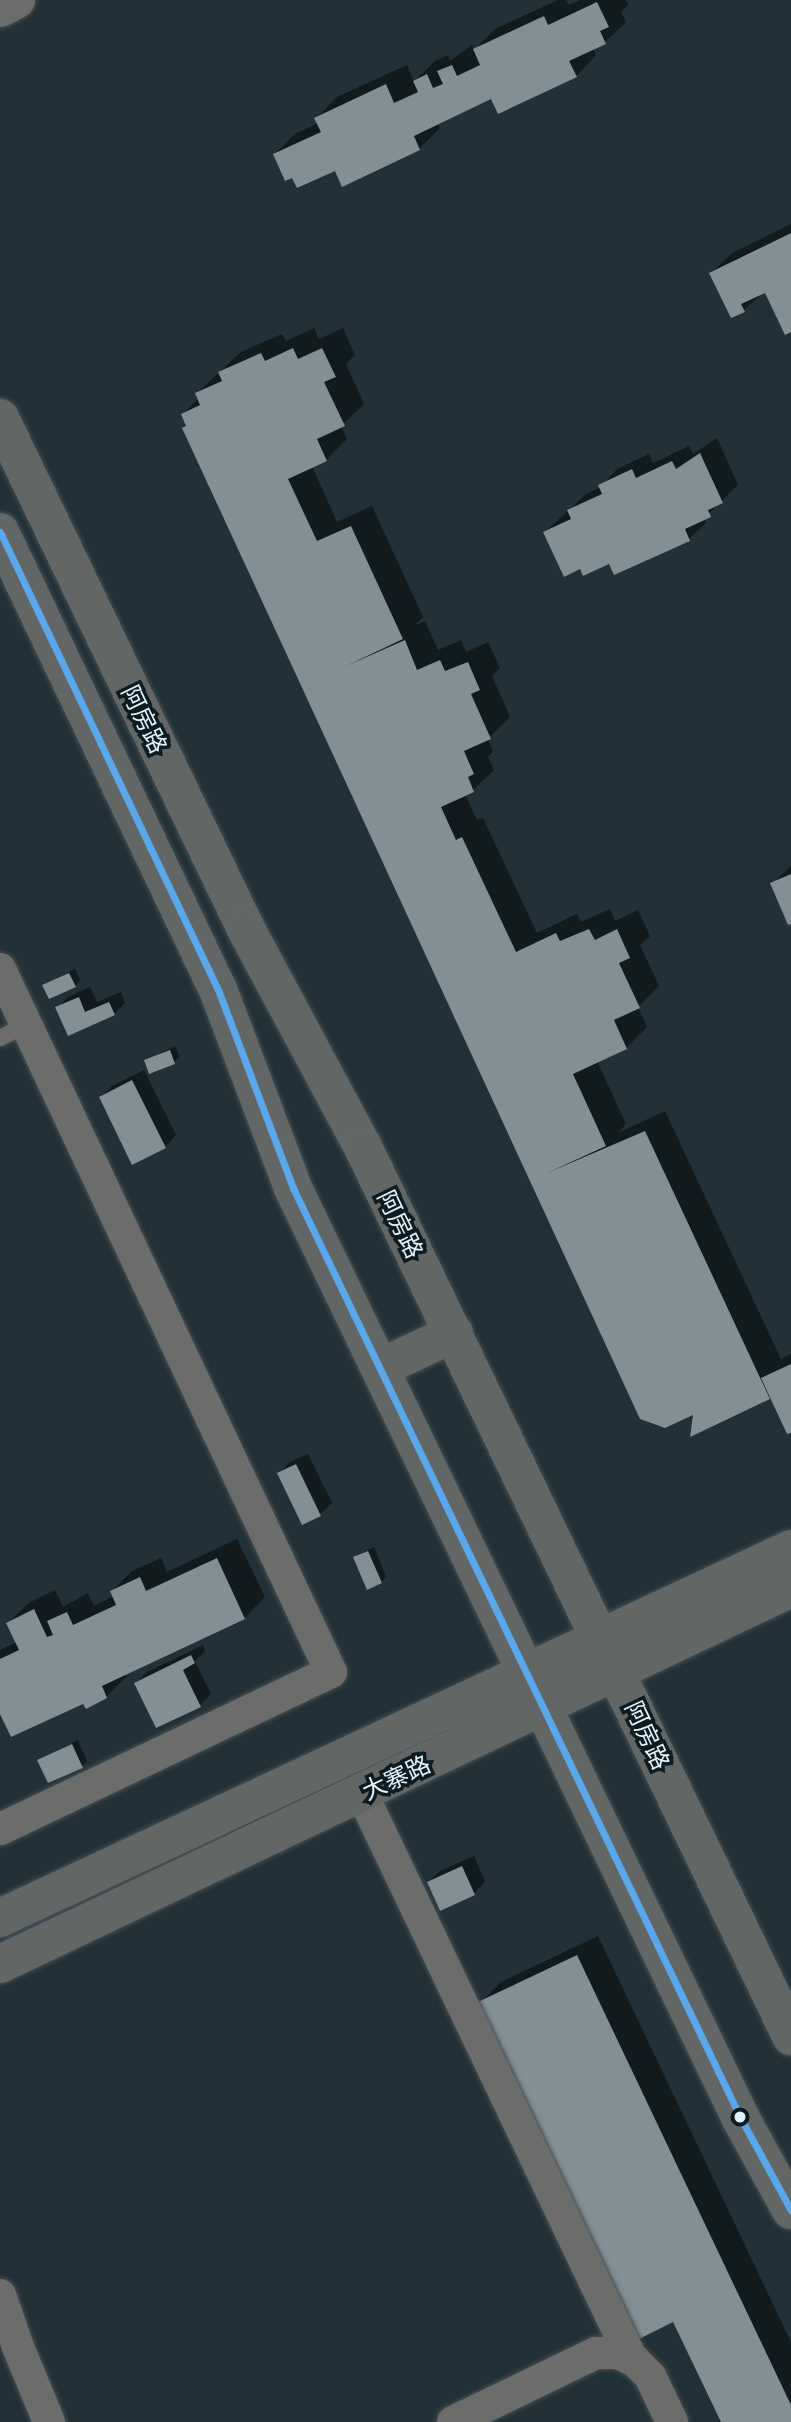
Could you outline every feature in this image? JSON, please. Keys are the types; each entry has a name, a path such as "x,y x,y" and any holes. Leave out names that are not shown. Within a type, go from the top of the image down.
{"main road":[{"name":"阿房路","path":"0,418 246,929 363,1147 609,1653 791,2036"},
{"name":"阿房路","path":"0,532 219,992 293,1188 740,2117 791,2210"},
{"path":"380,1368 454,1334"},
{"name":"大寨路","path":"0,1964 542,1709 609,1653 791,1549"},
{"name":"大寨路","path":"0,1918 524,1670 609,1653 791,1588"}],"street":[{"path":"0,8 16,0"},
{"path":"0,969 13,1031 331,1672 0,1829"},
{"path":"362,1794 632,2360"},
{"path":"0,2295 18,2347 50,2422"},
{"path":"453,2422 596,2353 617,2353 632,2360 650,2376 672,2422"}],"building":[{"path":"597,2 609,27 600,31 606,44 569,61 577,77 498,114 491,99 414,136 420,150 342,187 335,171 297,188 292,178 285,181 273,154 321,132 314,118 386,84 394,103 418,92 413,81 427,74 433,88 443,84 437,71 452,65 457,76 480,65 473,49 544,16 548,25"},
{"path":"791,233 791,332 785,335 765,293 741,304 745,312 731,318 709,273"},
{"path":"293,348 298,359 322,348 336,377 324,382 345,426 317,439 327,461 288,479 317,541 351,526 403,639 346,666 405,640 417,670 440,660 445,671 468,662 480,690 471,694 491,739 464,751 474,774 468,777 474,792 441,807 456,840 462,837 516,952 556,933 560,941 589,929 595,940 617,929 630,958 619,963 640,1008 614,1020 627,1049 573,1074 606,1146 547,1173 645,1131 770,1399 690,1437 693,1415 665,1428 640,1419 182,428 186,426 181,414 200,405 195,393 222,381 218,372 261,353 265,361"},
{"path":"700,453 723,503 708,510 711,517 685,529 690,541 614,575 609,564 583,576 580,569 564,577 543,532 571,519 567,510 602,494 598,485 632,469 636,478 672,461 676,469"},
{"path":"791,874 791,924 788,925 770,883"},
{"path":"69,973 76,987 49,999 42,985"},
{"path":"79,997 85,1012 109,1002 115,1015 68,1036 55,1007"},
{"path":"170,1050 175,1064 149,1074 144,1060"},
{"path":"132,1080 166,1148 132,1165 99,1097"},
{"path":"791,1364 791,1433 787,1434 761,1378"},
{"path":"296,1464 321,1516 302,1525 277,1473"},
{"path":"368,1551 382,1583 367,1590 353,1557"},
{"path":"217,1558 245,1619 102,1686 107,1698 86,1709 83,1704 11,1737 0,1714 0,1659 19,1650 6,1623 34,1609 47,1637 53,1635 47,1621 67,1612 73,1625 116,1605 110,1591 140,1577 146,1591"},
{"path":"191,1655 195,1663 183,1670 201,1707 156,1728 134,1683"},
{"path":"72,1744 83,1768 48,1783 37,1760"},
{"path":"462,1866 475,1895 440,1911 427,1882"},
{"path":"577,1955 791,2405 791,2422 721,2422 673,2322 639,2339 478,2002"}],"transit line":[{"path":"0,532 219,992 293,1188 740,2117 791,2210"}]}
